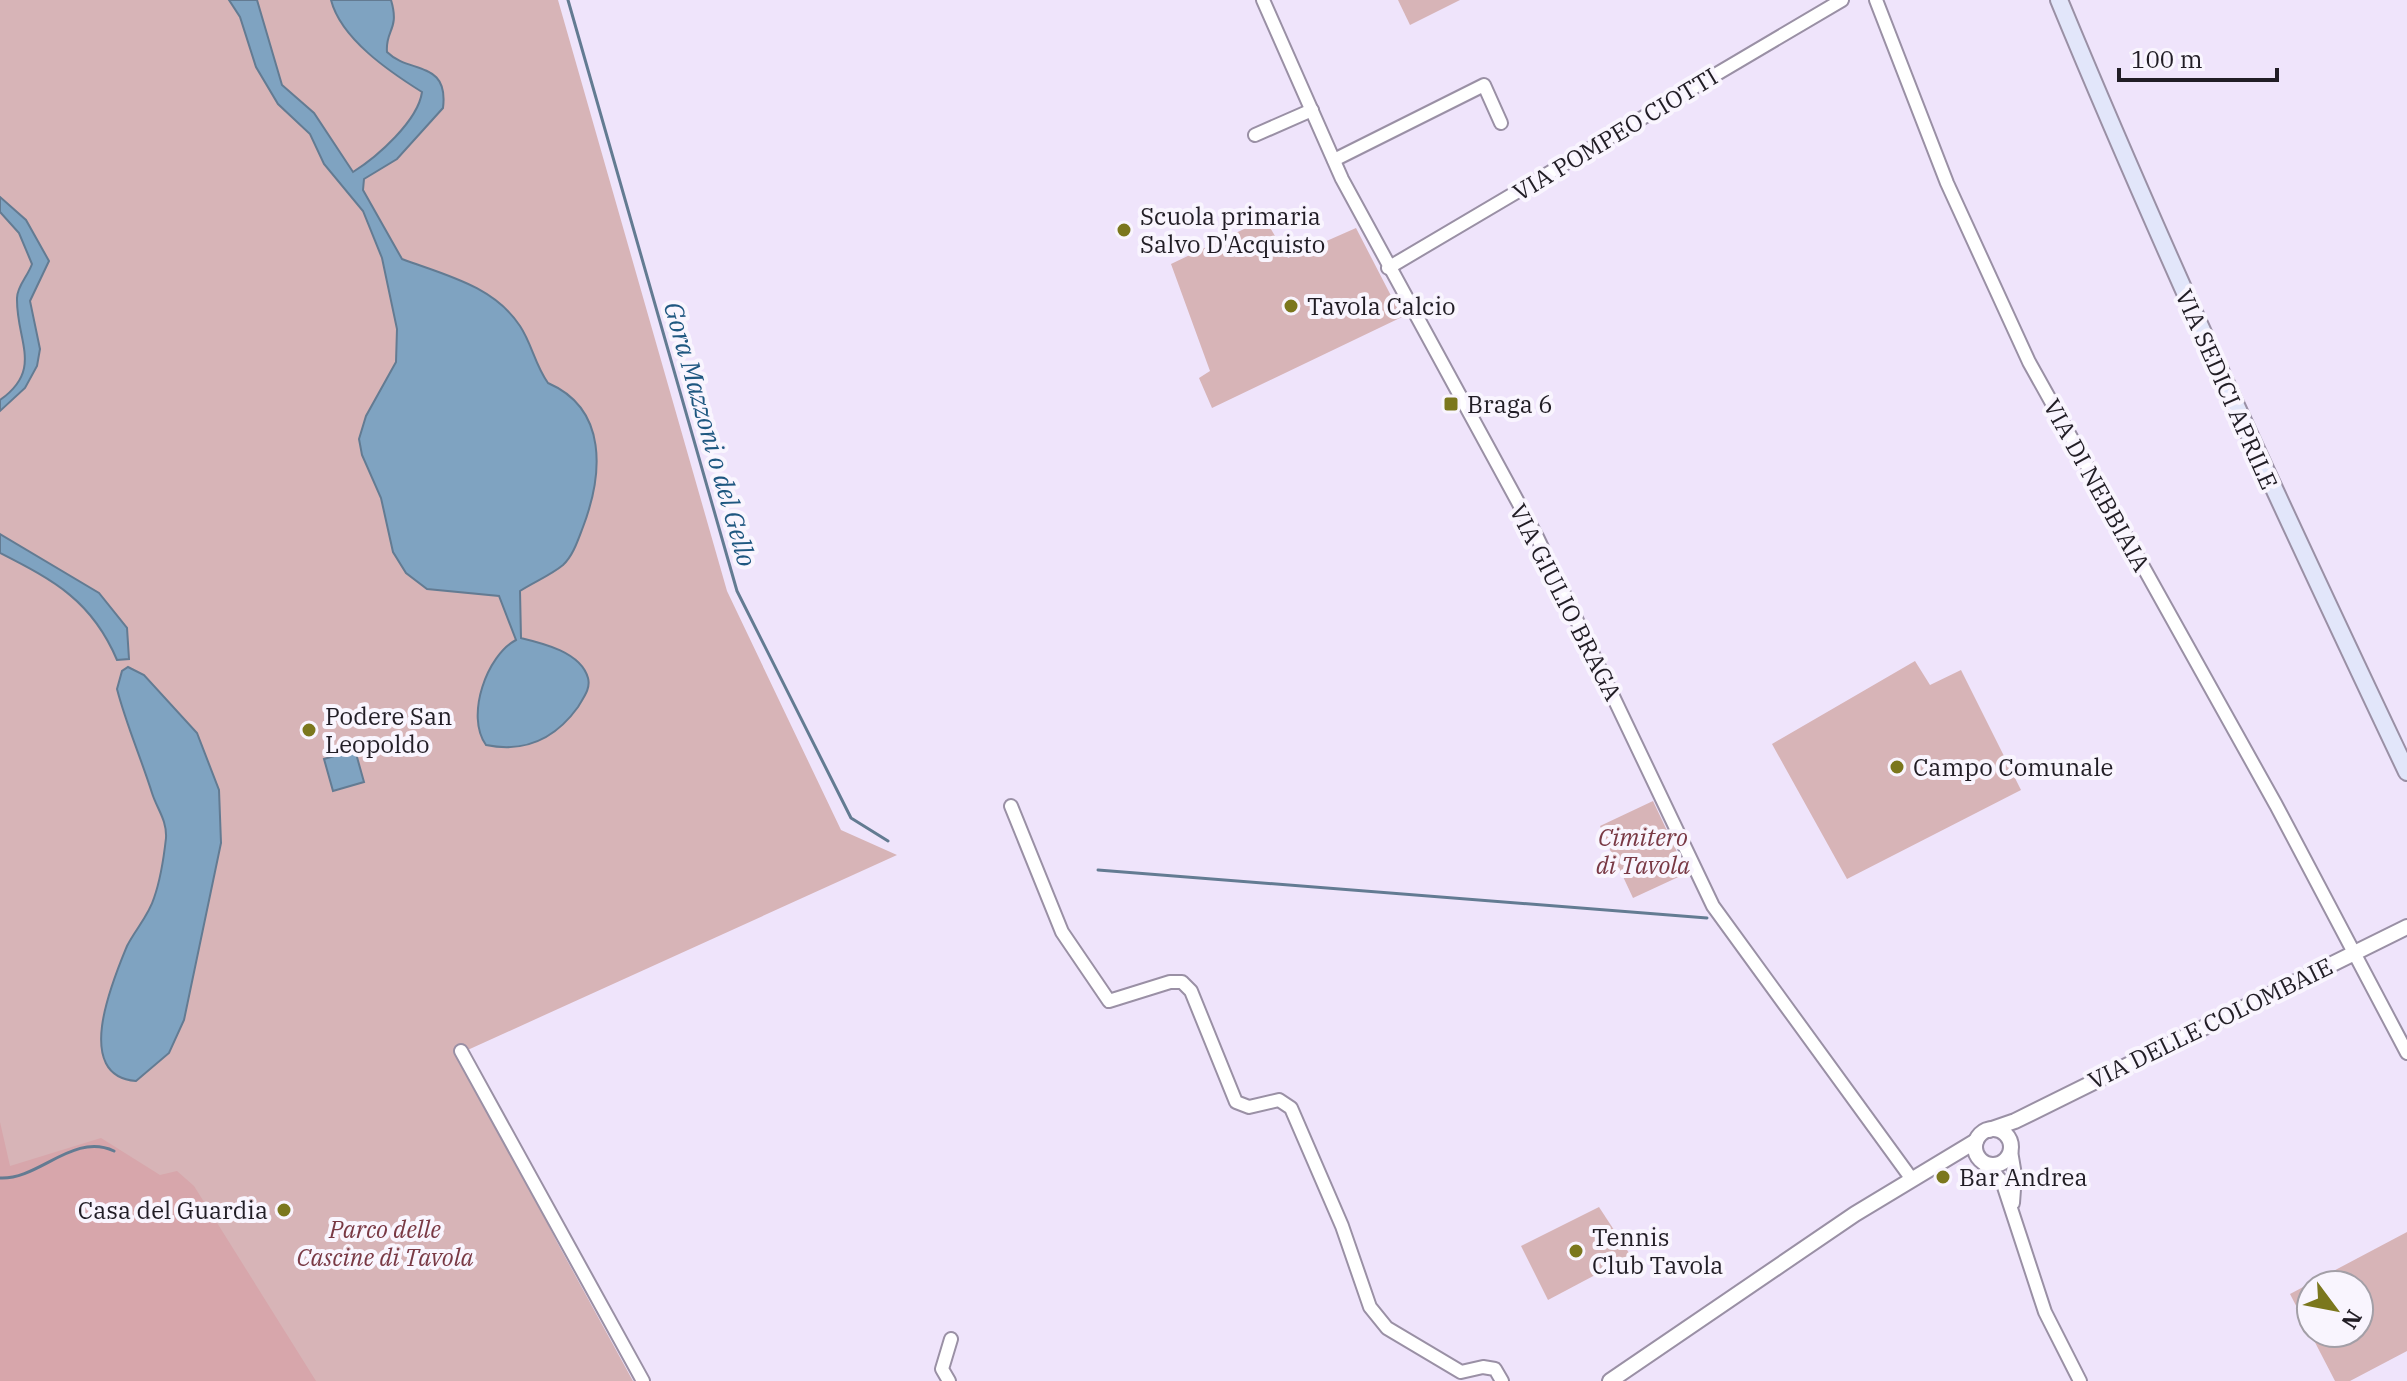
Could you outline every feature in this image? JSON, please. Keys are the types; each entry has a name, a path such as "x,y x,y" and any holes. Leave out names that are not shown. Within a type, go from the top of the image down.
{"main road":[{"name":"VIA SEDICI APRILE","path":"2059,0 2134,180 2262,468 2407,772"}],"street":[{"name":"VIA GIULIO BRAGA","path":"1263,0 1334,160 1388,268 1537,537 1713,906 1911,1178"},
{"name":"VIA POMPEO CIOTTI","path":"1388,268 1842,0"},
{"name":"VIA DI NEBBIAIA","path":"1876,0 1935,155 2029,362 2276,805 2407,1053"},
{"path":"1334,160 1484,85 1501,123"},
{"path":"1255,135 1312,110"},
{"path":"1011,806 1062,932 1109,1001 1170,982 1182,982 1191,991 1236,1102 1249,1107 1279,1100 1291,1108 1342,1226 1370,1307 1387,1328 1461,1372 1483,1367 1495,1369 1502,1381"},
{"name":"VIA DELLE COLOMBAIE","path":"1989,1130 2407,927"},
{"name":"VIA DELLE COLOMBAIE","path":"2387,939 2407,937"},
{"path":"461,1051 643,1381"},
{"name":"VIA DELLE COLOMBAIE","path":"2011,1148 2035,1110"},
{"path":"1610,1381 1911,1178 1950,1158 1989,1130 2004,1133 2011,1148 2015,1175 2013,1207"},
{"path":"1976,1141 1980,1160 2002,1181 2045,1312 2080,1381"},
{"path":"1950,1158 2000,1164 2011,1148"},
{"path":"949,1381 942,1369 951,1339"}],"green space":[{"name":"Parco delle Cascine di Tavola","path":"0,0 558,0 727,591 841,830 897,855 461,1053 557,1242 633,1381 0,1381"},
{"path":"1398,0 1460,0 1410,25"},
{"name":"Tavola Calcio","path":"1265,219 1288,258 1356,228 1402,317 1212,408 1199,378 1210,371 1171,264"},
{"name":"Campo Comunale","path":"1915,661 1930,685 1961,670 2021,790 1847,879 1772,744"},
{"name":"Cimitero di Tavola","path":"1653,801 1687,873 1633,898 1619,868 1607,873 1602,862 1613,857 1600,826"},
{"name":"Tennis Club Tavola","path":"1599,1207 1631,1256 1548,1300 1521,1246"},
{"path":"2407,1232 2407,1351 2350,1381 2335,1381 2318,1349 2375,1349 2375,1269 2337,1269"}],"shaded area":[{"path":"0,1122 10,1166 101,1138 160,1175 177,1171 194,1186 316,1381 0,1381"}],"water":[{"path":"229,0 257,0 282,85 314,113 353,172 384,148 405,126 422,92 396,75 356,41 336,14 331,0 391,0 394,18 387,52 434,75 443,93 443,108 397,159 364,179 363,190 402,259 483,291 509,312 524,333 548,383 568,394 582,409 591,426 597,465 590,507 577,542 563,565 520,591 521,638 569,655 584,669 589,682 584,697 569,718 538,741 500,747 486,745 480,733 478,718 482,687 496,659 516,640 499,596 427,589 406,573 393,552 381,498 362,455 359,439 366,416 396,362 397,329 382,258 363,211 324,164 310,134 278,104 256,67 240,17"},
{"path":"0,197 26,220 49,261 30,301 40,349 37,366 25,388 0,411 0,400 21,377 24,365 17,298 32,264 19,233 0,212"},
{"path":"0,534 99,593 127,628 129,659 117,660 96,622 70,595 38,573 0,553"},
{"path":"128,667 144,675 197,733 219,790 221,843 184,1020 169,1053 136,1081 117,1075 106,1063 101,1045 102,1024 127,946 154,898 162,868 166,832 117,689 122,671"},
{"path":"355,750 364,782 333,791 324,759"}],"waterway":[{"name":"Gora Mazzoni o del Gello","path":"568,0 737,591 851,818 888,841"},
{"path":"1098,870 1707,918"},
{"path":"0,1178 28,1172 84,1147 114,1151"}],"place":[{"name":"Scuola primaria Salvo D'Acquisto","path":"1124,230"},
{"name":"Tavola Calcio","path":"1291,306"},
{"name":"Braga 6","path":"1451,404"},
{"name":"Podere San Leopoldo","path":"309,730"},
{"name":"Campo Comunale","path":"1897,767"},
{"name":"Bar Andrea","path":"1943,1177"},
{"name":"Casa del Guardia","path":"284,1210"},
{"name":"Tennis Club Tavola","path":"1576,1251"}]}
